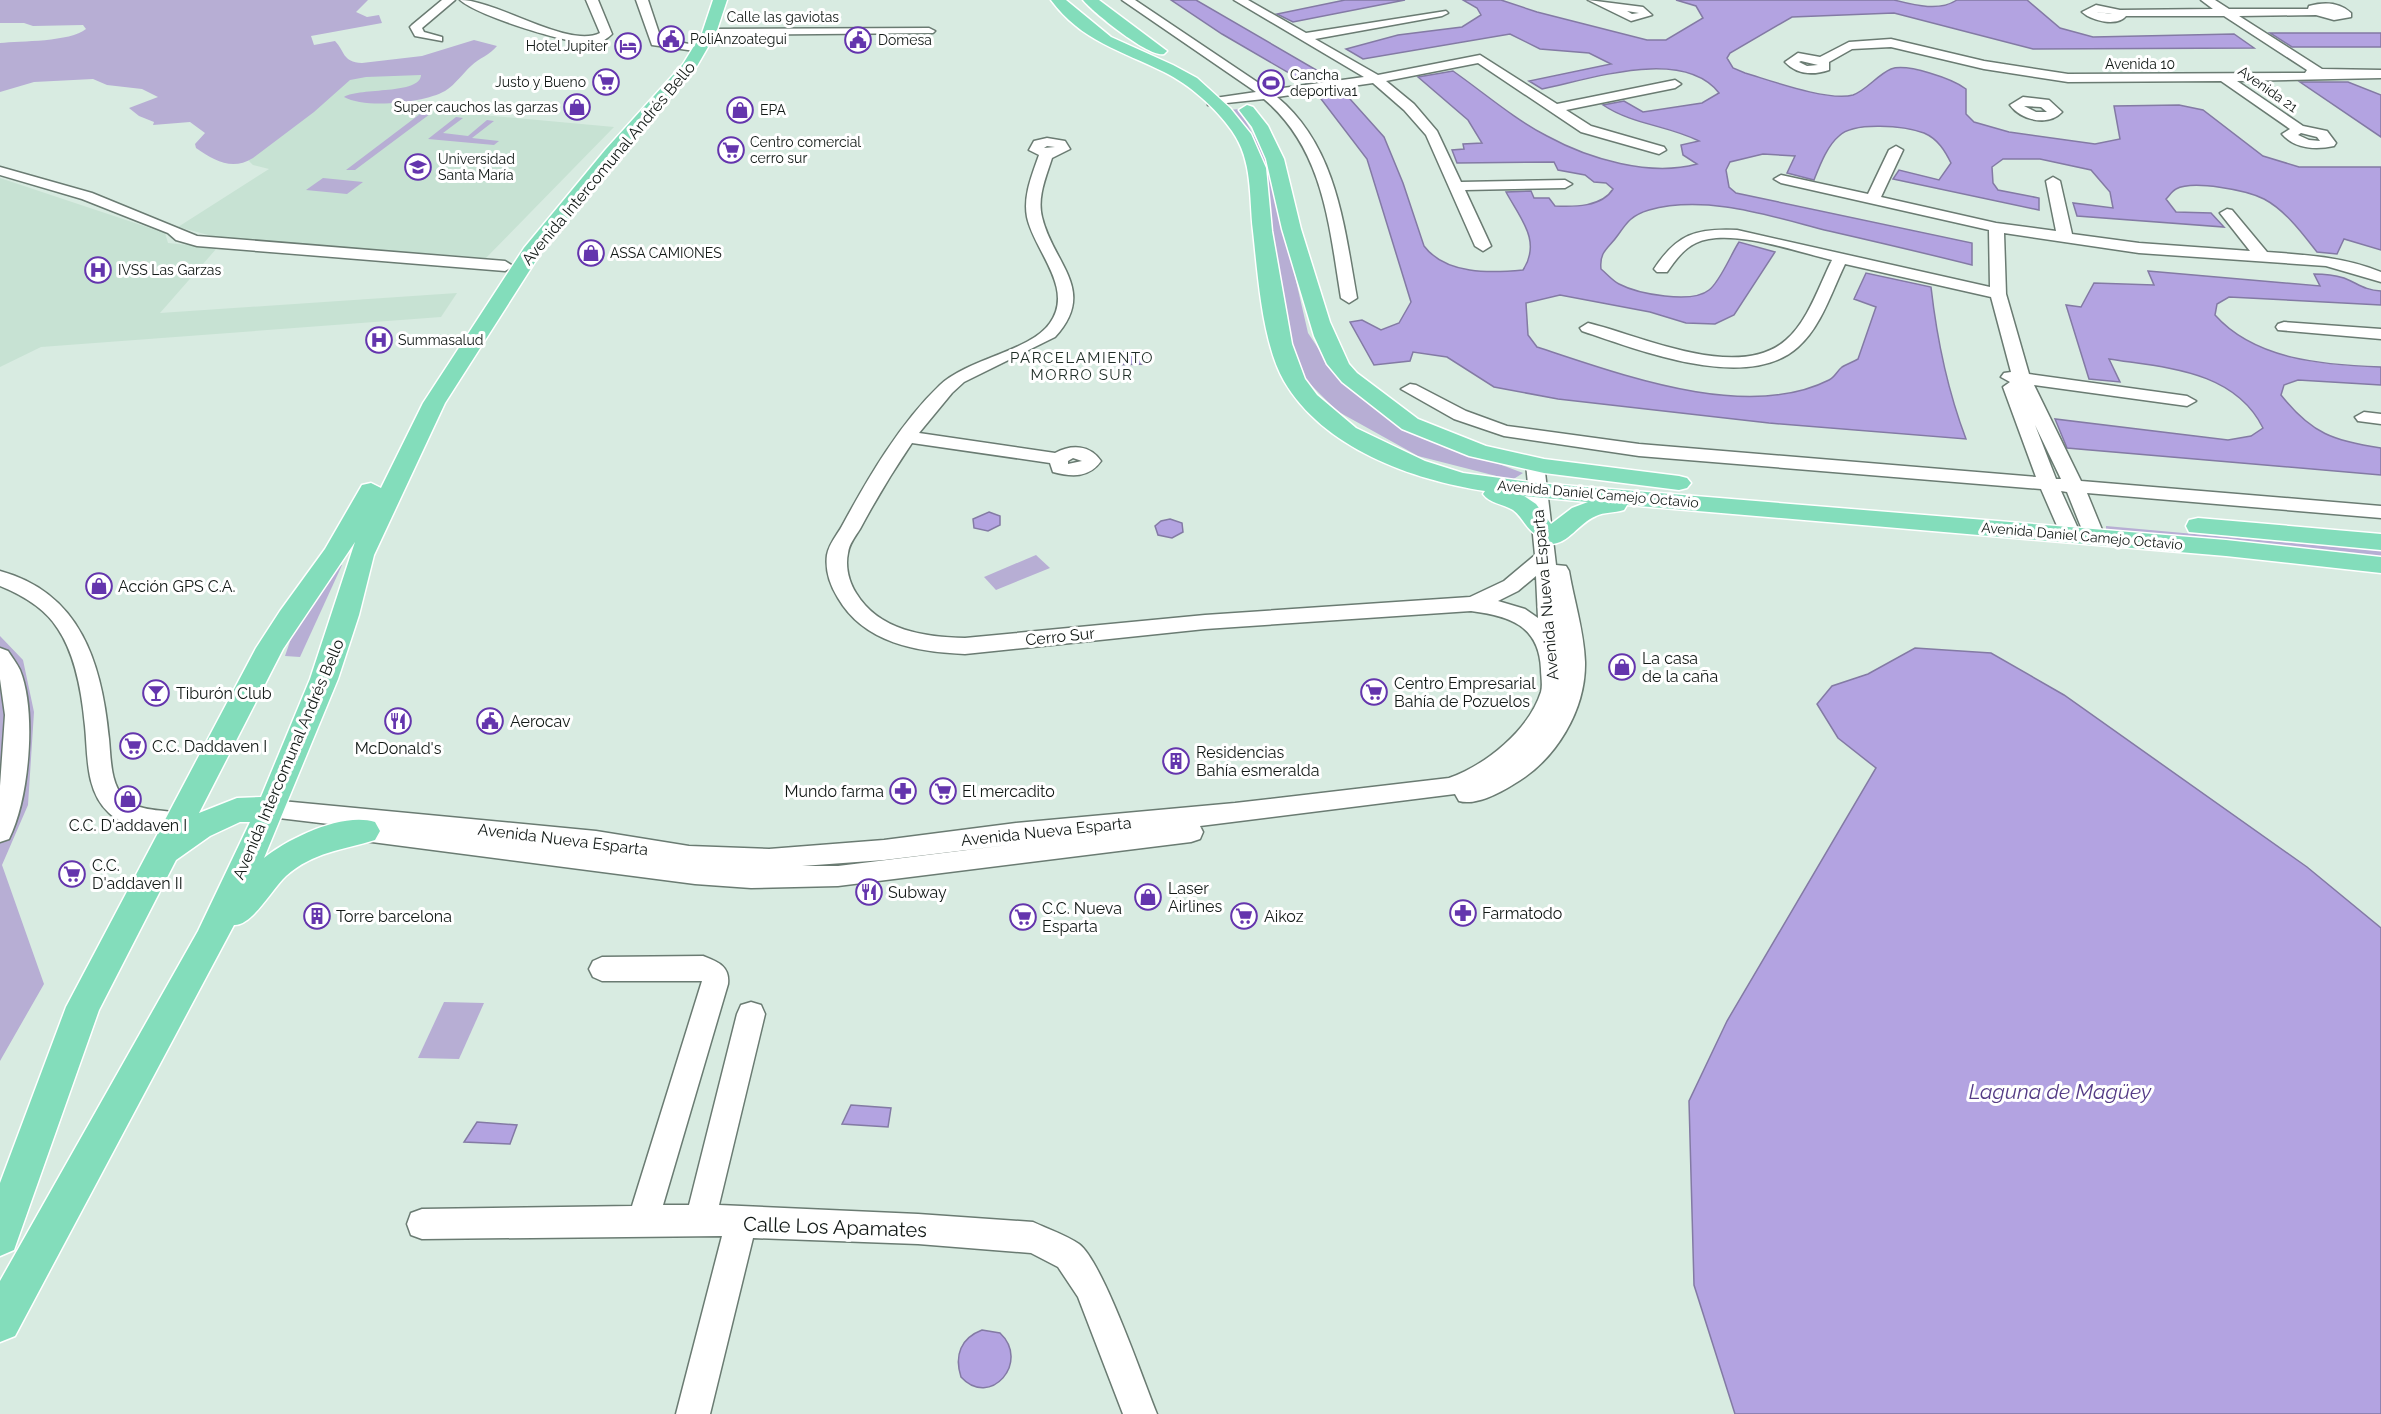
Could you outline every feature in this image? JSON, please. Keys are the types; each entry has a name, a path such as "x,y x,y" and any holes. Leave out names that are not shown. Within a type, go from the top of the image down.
{"main road":[{"name":"Avenida Intercomunal Andrés Bello","path":"0,1236 83,1007 270,648 289,617 336,553 443,357 505,266 652,99 700,40 707,0"},
{"name":"Avenida Intercomunal Andrés Bello","path":"0,1321 205,951 271,808 343,626 361,555 434,403 534,248 612,153 684,74 720,0"},
{"name":"Avenida Daniel Camejo Octavio","path":"1058,0 1087,29 1141,59 1169,69 1227,103 1267,136 1283,183 1289,226 1318,315 1339,365 1413,426 1451,442 1508,459 1542,465 1738,490 2066,525"},
{"name":"Avenida Daniel Camejo Octavio","path":"1090,0 1115,21 1162,53 1205,76 1227,103 1235,124 1250,146 1260,191 1259,220 1285,360 1307,399 1341,430 1440,474 1542,491 1649,500 2381,542"},
{"path":"1440,474 1515,500 1531,512 1546,540 1574,516 1598,506 1649,500"},
{"name":"Avenida Daniel Camejo Octavio","path":"2092,527 2381,565"},
{"path":"163,853 198,827 237,810 271,808"},
{"path":"205,951 266,874 292,852 322,840 364,831"}],"street":[{"path":"438,39 418,34 416,27 448,0"},
{"path":"466,0 578,41 599,40 606,34 592,0"},
{"name":"Calle las gaviotas","path":"642,0 656,42 929,31"},
{"path":"1128,0 1166,29 1255,84 1299,127 1315,152 1327,189 1349,298"},
{"path":"1594,0 1618,9"},
{"path":"2197,0 2220,12 2316,75"},
{"path":"2207,0 2220,12"},
{"path":"1243,2 1263,2"},
{"path":"1243,2 1376,79 1409,107 1432,134 1483,246"},
{"path":"2119,13 2316,12"},
{"path":"1305,38 1442,13"},
{"name":"Avenida 10","path":"1815,59 1849,46 1891,43 2035,84 2088,79 2381,76"},
{"path":"1227,103 1368,83 1376,79 1480,59 1553,109 1591,131 1659,150"},
{"name":"Avenida 21","path":"2223,76 2299,129"},
{"path":"1553,109 1675,84"},
{"path":"1872,199 1896,150"},
{"name":"Cerro Sur","path":"1046,154 1026,200 1039,236 1061,273 1068,294 1066,308 1058,326 1040,340 989,361 963,375 948,387 910,437 873,487 838,552 839,578 848,600 872,622 902,638 931,646 965,646 1205,622 1471,604 1503,608 1530,621 1542,633 1551,658"},
{"path":"0,171 87,196 173,230 181,237 197,241 505,266"},
{"path":"1781,179 1990,226 2139,248 2326,261 2355,267 2381,277"},
{"path":"2053,181 2065,238"},
{"path":"1456,186 1565,184"},
{"path":"2227,213 2263,257"},
{"path":"1990,226 1992,292 2015,378 2049,485 2066,525"},
{"path":"1662,269 1672,252 1688,239 1710,232 1737,234 1992,292"},
{"path":"1588,328 1677,355 1713,362 1746,362 1774,356 1793,344 1840,259"},
{"path":"2284,327 2381,334"},
{"path":"2015,378 2187,401"},
{"path":"2015,378 2092,527"},
{"path":"1410,389 1460,415 1504,431 1564,440 1794,465 2381,512"},
{"path":"910,437 1055,468"},
{"name":"Avenida Nueva Esparta","path":"271,808 596,842 689,856 769,859 822,856 1016,833 1421,793 1450,788 1473,779 1504,759 1540,717 1553,690 1542,465"},
{"name":"Avenida Nueva Esparta","path":"364,831 695,874 786,879 838,876 1051,848 1425,805 1454,799 1498,783 1526,764 1553,734 1570,699 1574,660 1546,540"},
{"name":"Cerro Sur","path":"1471,604 1499,594 1512,586 1546,540"},
{"path":"0,579 20,586 42,600 67,626 79,652 94,708 105,791 118,807 179,822"},
{"path":"0,656 14,693 17,724 7,816 0,832"},
{"path":"602,969 703,968 716,975 642,1223"},
{"path":"700,1220 751,1014"},
{"name":"Calle Los Apamates","path":"422,1224 642,1223 700,1220 918,1229 1033,1238 1069,1256 1090,1287 1140,1414"},
{"path":"693,1414 741,1223"}],"shaded area":[{"path":"0,0 368,0 356,12 367,17 379,15 382,23 311,36 314,45 335,41 347,58 362,63 422,56 474,40 497,46 474,63 445,91 423,99 380,104 354,101 344,97 363,92 401,88 418,81 421,75 366,77 350,80 314,112 253,158 238,164 231,164 210,157 196,148 195,144 205,133 190,122 153,125 154,122 139,116 129,108 158,97 142,89 107,85 93,79 34,82 0,92 0,43 57,39 86,29 83,25 33,26 24,23 0,23"},
{"name":"Universidad Santa María","path":"348,73 426,75 394,107 614,127 486,258 216,237 178,227 269,169 253,165 248,160"},
{"path":"1239,109 1269,163 1308,333 1336,375 1406,429 1523,473 1512,480 1418,456 1337,411 1297,371 1285,333 1256,153 1229,110"},
{"path":"420,114 430,114 355,170 346,170"},
{"path":"456,117 463,118 443,133 468,136 487,120 494,121 472,138 499,141 494,145 428,139"},
{"name":"IVSS Las Garzas","path":"0,178 165,233 168,243 217,248 160,313 457,293 441,317 41,347 0,367"},
{"path":"323,178 363,182 347,194 306,190"},
{"path":"2106,526 2381,551 2381,558 2277,545 2106,531"},
{"path":"1036,555 1050,568 996,590 984,577"},
{"path":"342,565 300,657 285,656 299,615 332,567"},
{"path":"0,636 23,660 34,712 28,805 2,865 44,984 0,1061"},
{"path":"444,1002 484,1003 459,1059 418,1058"}],"water":[{"path":"1171,0 1196,0 1330,78 1306,83 1222,34"},
{"path":"1345,0 1405,0 1293,22 1277,14"},
{"path":"1463,0 1501,0 1537,12 1647,40 1666,40 1703,18 1696,6 1676,0 1894,0 1934,7 1957,0 2027,0 2060,28 2093,37 2234,34 2254,48 2033,49 1894,13 1792,17 1730,53 1727,58 1733,68 1745,73 1829,96 1858,93 1891,69 1918,70 1941,77 1966,89 1966,114 1974,122 2009,132 2095,144 2120,139 2114,106 2179,105 2203,110 2263,156 2299,167 2381,167 2381,250 2344,239 2337,254 2317,252 2293,222 2272,204 2256,196 2220,187 2184,186 2175,190 2166,199 2176,212 2211,213 2224,227 2077,216 2073,203 2113,208 2110,192 2091,170 2040,159 2003,159 1992,167 1993,183 1998,190 2039,198 2039,210 1893,179 1899,170 1939,180 1951,163 1937,142 1924,133 1905,128 1880,126 1856,128 1846,131 1835,140 1824,156 1814,180 1787,173 1795,156 1763,154 1730,162 1726,170 1729,187 1736,193 1972,243 1972,265 1740,209 1694,205 1671,206 1643,212 1630,220 1603,254 1601,269 1617,283 1628,288 1665,296 1690,296 1701,294 1713,286 1739,242 1775,252 1734,315 1715,324 1686,323 1650,312 1560,295 1526,303 1528,335 1537,347 1644,380 1683,389 1722,395 1760,396 1796,392 1829,380 1842,367 1858,359 1876,307 1854,299 1866,273 1931,287 1944,364 1953,402 1966,439 1769,423 1558,399 1494,387 1447,357 1413,352 1410,361 1374,365 1350,322 1362,320 1381,330 1399,323 1411,302 1367,159 1318,95 1342,90 1384,137 1403,183 1424,246 1433,255 1457,267 1497,272 1523,270 1530,249 1530,239 1523,220 1506,192 1531,191 1534,198 1549,198 1555,206 1571,206 1595,203 1613,189 1606,183 1594,182 1585,175 1558,170 1554,162 1457,163 1452,150 1464,149 1463,144 1482,143 1468,120 1418,77 1453,71 1523,122 1547,136 1582,152 1620,164 1640,167 1679,167 1697,164 1683,155 1681,145 1699,141 1675,131 1626,117 1603,105 1624,101 1643,112 1702,103 1719,93 1703,79 1683,72 1660,69 1610,74 1542,89 1529,81 1611,64 1589,53 1540,49 1510,34 1363,59 1346,49 1398,35 1462,27 1481,15 1477,8"},
{"path":"2270,33 2381,33 2381,47 2292,47"},
{"path":"2300,82 2348,82 2381,95 2381,137"},
{"path":"2148,271 2320,286 2314,274 2325,274 2381,291 2381,305 2229,297 2217,304 2215,315 2231,330 2270,351 2314,362 2381,367 2381,385 2298,380 2284,385 2281,395 2303,419 2325,434 2381,448 2381,475 2067,448 2055,419 2228,440 2251,436 2263,428 2250,409 2235,394 2217,383 2175,369 2109,359 2120,382 2089,379 2066,305 2081,307 2094,283 2154,285"},
{"path":"1118,352 1141,352 1147,364 1110,365"},
{"path":"989,512 1000,516 1000,525 988,531 974,528 973,519"},
{"path":"1170,519 1182,523 1183,532 1172,538 1158,535 1155,526 1161,521"},
{"name":"Laguna de Magüey","path":"1915,648 1991,653 2064,695 2307,867 2381,928 2381,1414 1735,1414 1694,1285 1689,1101 1727,1021 1876,768 1838,738 1817,704 1832,686 1868,674"},
{"path":"851,1105 891,1108 888,1127 842,1124"},
{"path":"477,1122 517,1125 510,1144 464,1142"},
{"path":"982,1330 1000,1333 1008,1345 1011,1357 1009,1368 1003,1378 994,1385 984,1388 972,1385 961,1377 958,1362 964,1343"}],"place":[{"name":"PoliAnzoategui","path":"671,39"},
{"name":"Domesa","path":"858,40"},
{"name":"Hotel Jupiter","path":"628,46"},
{"name":"Justo y Bueno","path":"606,82"},
{"name":"Cancha deportiva1","path":"1271,83"},
{"name":"Super cauchos las garzas","path":"577,107"},
{"name":"EPA","path":"740,110"},
{"name":"Centro comercial cerro sur","path":"731,150"},
{"name":"Universidad Santa María","path":"418,167"},
{"name":"ASSA CAMIONES","path":"591,253"},
{"name":"IVSS Las Garzas","path":"98,270"},
{"name":"Summasalud","path":"379,340"},
{"name":"Acción GPS C.A.","path":"99,586"},
{"name":"La casa de la caña","path":"1622,667"},
{"name":"Centro Empresarial Bahía de Pozuelos","path":"1374,692"},
{"name":"Tiburón Club","path":"156,693"},
{"name":"McDonald's","path":"398,721"},
{"name":"Aerocav","path":"490,721"},
{"name":"C.C. Daddaven I","path":"133,746"},
{"name":"Residencias Bahía esmeralda","path":"1176,761"},
{"name":"Mundo farma","path":"903,791"},
{"name":"El mercadito","path":"943,791"},
{"name":"C.C. D'addaven I","path":"128,799"},
{"name":"C.C. D'addaven II","path":"72,874"},
{"name":"Subway","path":"869,892"},
{"name":"Laser Airlines","path":"1148,897"},
{"name":"Farmatodo","path":"1463,913"},
{"name":"Torre barcelona","path":"317,916"},
{"name":"Aikoz","path":"1244,916"},
{"name":"C.C. Nueva Esparta","path":"1023,917"}],"district":[{"name":"PARCELAMIENTO MORRO SUR","path":"1082,366"}]}
